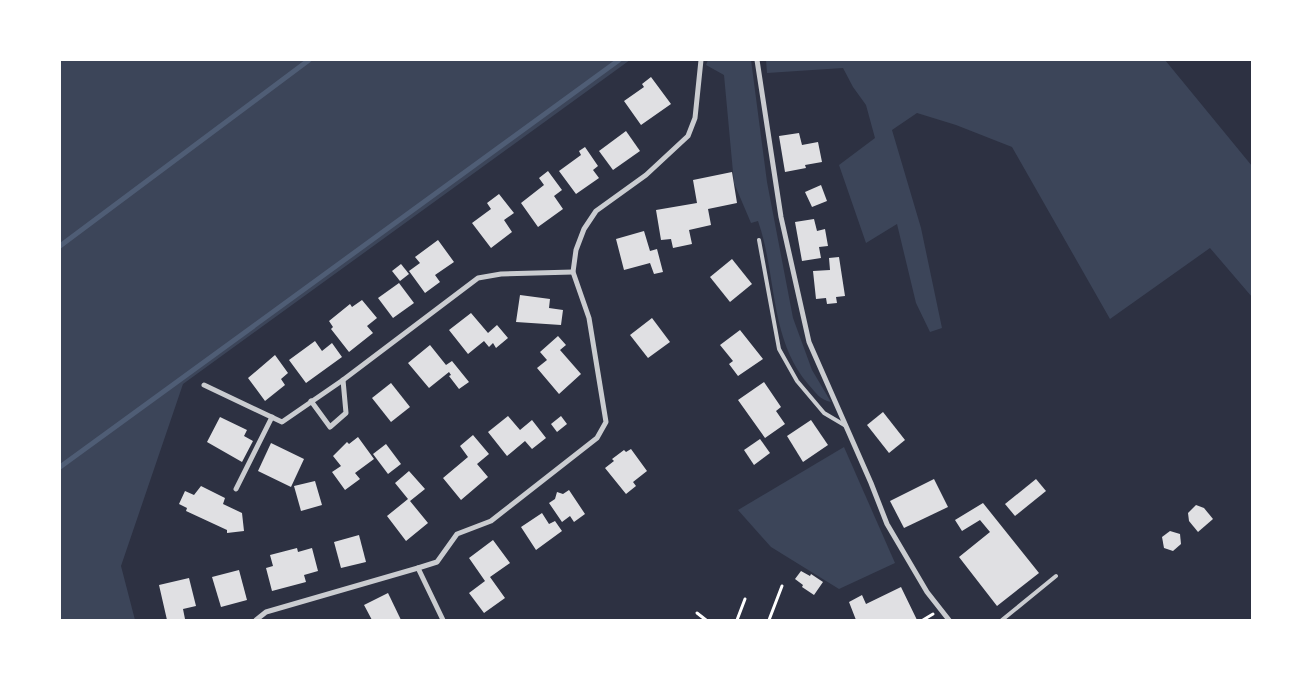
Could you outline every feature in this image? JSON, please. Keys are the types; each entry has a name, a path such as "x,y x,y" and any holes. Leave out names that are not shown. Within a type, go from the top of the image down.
{"street":[{"path":"256,620 266,612 437,562 457,534 491,521 597,438 606,422 589,318 573,272 576,250 584,229 596,211 646,175 688,136 695,118 701,60"},
{"path":"757,60 781,217 798,302 809,342 847,426 887,524 927,592 949,620"},
{"path":"204,385 282,422 343,380 478,278 501,274 573,272"},
{"path":"312,401 330,427 346,413 343,380"},
{"path":"236,489 272,417"},
{"path":"418,568 443,620"}],"lane":[{"path":"759,240 778,349 797,381 824,413 847,426"},
{"path":"1002,620 1056,576"}],"path":[{"path":"768,620 782,586"},
{"path":"737,620 745,599"},
{"path":"698,614 706,620"}],"shaded area":[{"path":"60,60 630,60 183,384 121,566 135,620 60,620"},
{"path":"708,60 751,60 767,182 793,318 812,370 831,402 821,398 808,384 795,366 786,347 758,221 751,223 734,183 724,75 706,65"},
{"path":"766,60 1165,60 1252,166 1252,297 1210,248 1110,319 1012,147 956,125 917,113 892,130 921,228 942,328 930,332 916,303 897,224 866,243 839,165 875,138 866,105 853,87 843,68 767,73"},
{"path":"844,447 895,563 839,589 771,547 738,510"}],"building":[{"path":"651,77 671,104 641,125 624,101 644,87 642,84"},
{"path":"626,131 640,151 613,170 599,151"},
{"path":"799,133 802,145 818,142 822,162 805,165 806,168 785,172 779,136"},
{"path":"585,147 598,166 593,170 599,178 576,194 559,171 581,155 579,151"},
{"path":"548,171 562,190 554,196 563,209 538,227 521,203 544,185 539,178"},
{"path":"732,172 737,203 708,209 711,225 689,230 692,244 673,248 671,239 661,240 656,210 697,203 693,180"},
{"path":"821,185 827,201 812,207 805,192"},
{"path":"499,194 514,213 504,220 512,232 491,248 472,223 491,209 487,203"},
{"path":"814,219 817,231 825,229 828,246 819,247 821,258 802,261 795,222"},
{"path":"644,231 650,251 657,249 663,272 654,274 650,263 624,270 616,239"},
{"path":"438,240 454,262 435,275 440,282 425,293 409,271 420,263 415,257"},
{"path":"839,257 845,296 836,297 837,303 827,304 826,298 816,299 813,271 830,270 829,258"},
{"path":"732,259 752,284 730,302 710,277"},
{"path":"401,264 409,274 400,281 392,271"},
{"path":"399,283 414,303 393,318 378,298"},
{"path":"520,295 550,299 549,308 563,310 561,325 516,322"},
{"path":"362,300 377,318 367,326 373,333 349,352 331,329 333,327 329,321 350,304 352,307"},
{"path":"471,313 488,333 497,325 508,338 496,348 493,343 489,347 484,341 468,354 449,330"},
{"path":"652,318 670,342 648,358 630,335"},
{"path":"740,330 763,359 738,376 729,364 733,361 720,345"},
{"path":"558,336 566,345 560,350 581,374 559,394 537,368 547,360 540,352"},
{"path":"315,341 322,351 332,343 342,357 306,383 289,360"},
{"path":"430,345 446,365 452,361 469,382 459,389 449,376 451,375 449,372 429,388 408,363"},
{"path":"275,355 288,373 281,379 285,385 265,401 248,378"},
{"path":"764,382 781,407 776,411 785,424 765,438 738,400"},
{"path":"391,383 410,407 391,422 372,398"},
{"path":"883,412 905,440 889,453 867,425"},
{"path":"508,416 520,430 532,420 546,438 532,449 525,441 507,456 488,432"},
{"path":"561,416 567,424 557,432 551,424"},
{"path":"220,417 247,430 244,436 253,441 242,462 207,442"},
{"path":"811,420 828,445 803,462 787,436"},
{"path":"473,435 489,454 477,464 488,477 461,500 443,478 468,457 460,446"},
{"path":"358,437 374,459 355,473 360,479 345,490 332,472 341,466 333,456 347,442 349,444"},
{"path":"760,439 770,453 754,465 744,450"},
{"path":"271,443 304,459 291,487 258,471"},
{"path":"386,444 401,464 388,474 373,454"},
{"path":"631,449 647,471 633,482 636,486 626,494 605,468 614,461 612,459 624,450 626,452"},
{"path":"409,471 425,489 410,501 428,523 406,541 387,516 408,499 395,483"},
{"path":"934,479 948,507 904,528 890,501"},
{"path":"1036,479 1046,491 1015,516 1005,504"},
{"path":"315,481 322,505 301,511 294,486"},
{"path":"201,486 225,498 223,504 242,513 244,531 227,533 227,530 186,511 187,508 179,504 185,491 194,495"},
{"path":"569,490 585,514 574,522 570,516 562,522 549,503 555,499 557,492 563,494"},
{"path":"983,503 1039,573 997,606 959,557 990,532 980,520 962,531 955,520"},
{"path":"1196,505 1204,508 1213,519 1198,532 1189,521 1188,513"},
{"path":"542,513 549,524 555,521 562,531 536,550 521,527"},
{"path":"1170,531 1180,534 1181,544 1173,551 1164,548 1162,537"},
{"path":"359,535 366,562 341,568 334,542"},
{"path":"493,540 510,563 490,577 505,598 484,613 469,593 485,581 469,558"},
{"path":"297,548 298,552 312,548 318,571 304,575 306,582 272,591 266,568 273,566 270,555"},
{"path":"239,570 247,600 221,607 212,577"},
{"path":"801,571 810,576 811,574 823,582 814,595 802,587 803,585 795,579"},
{"path":"189,578 196,606 183,609 185,619 167,620 159,585"},
{"path":"901,587 917,620 856,620 849,602 862,595 866,604"},
{"path":"388,593 401,620 372,620 364,605"}],"waterway":[{"path":"60,246 309,60"},
{"path":"60,467 619,60"}]}
